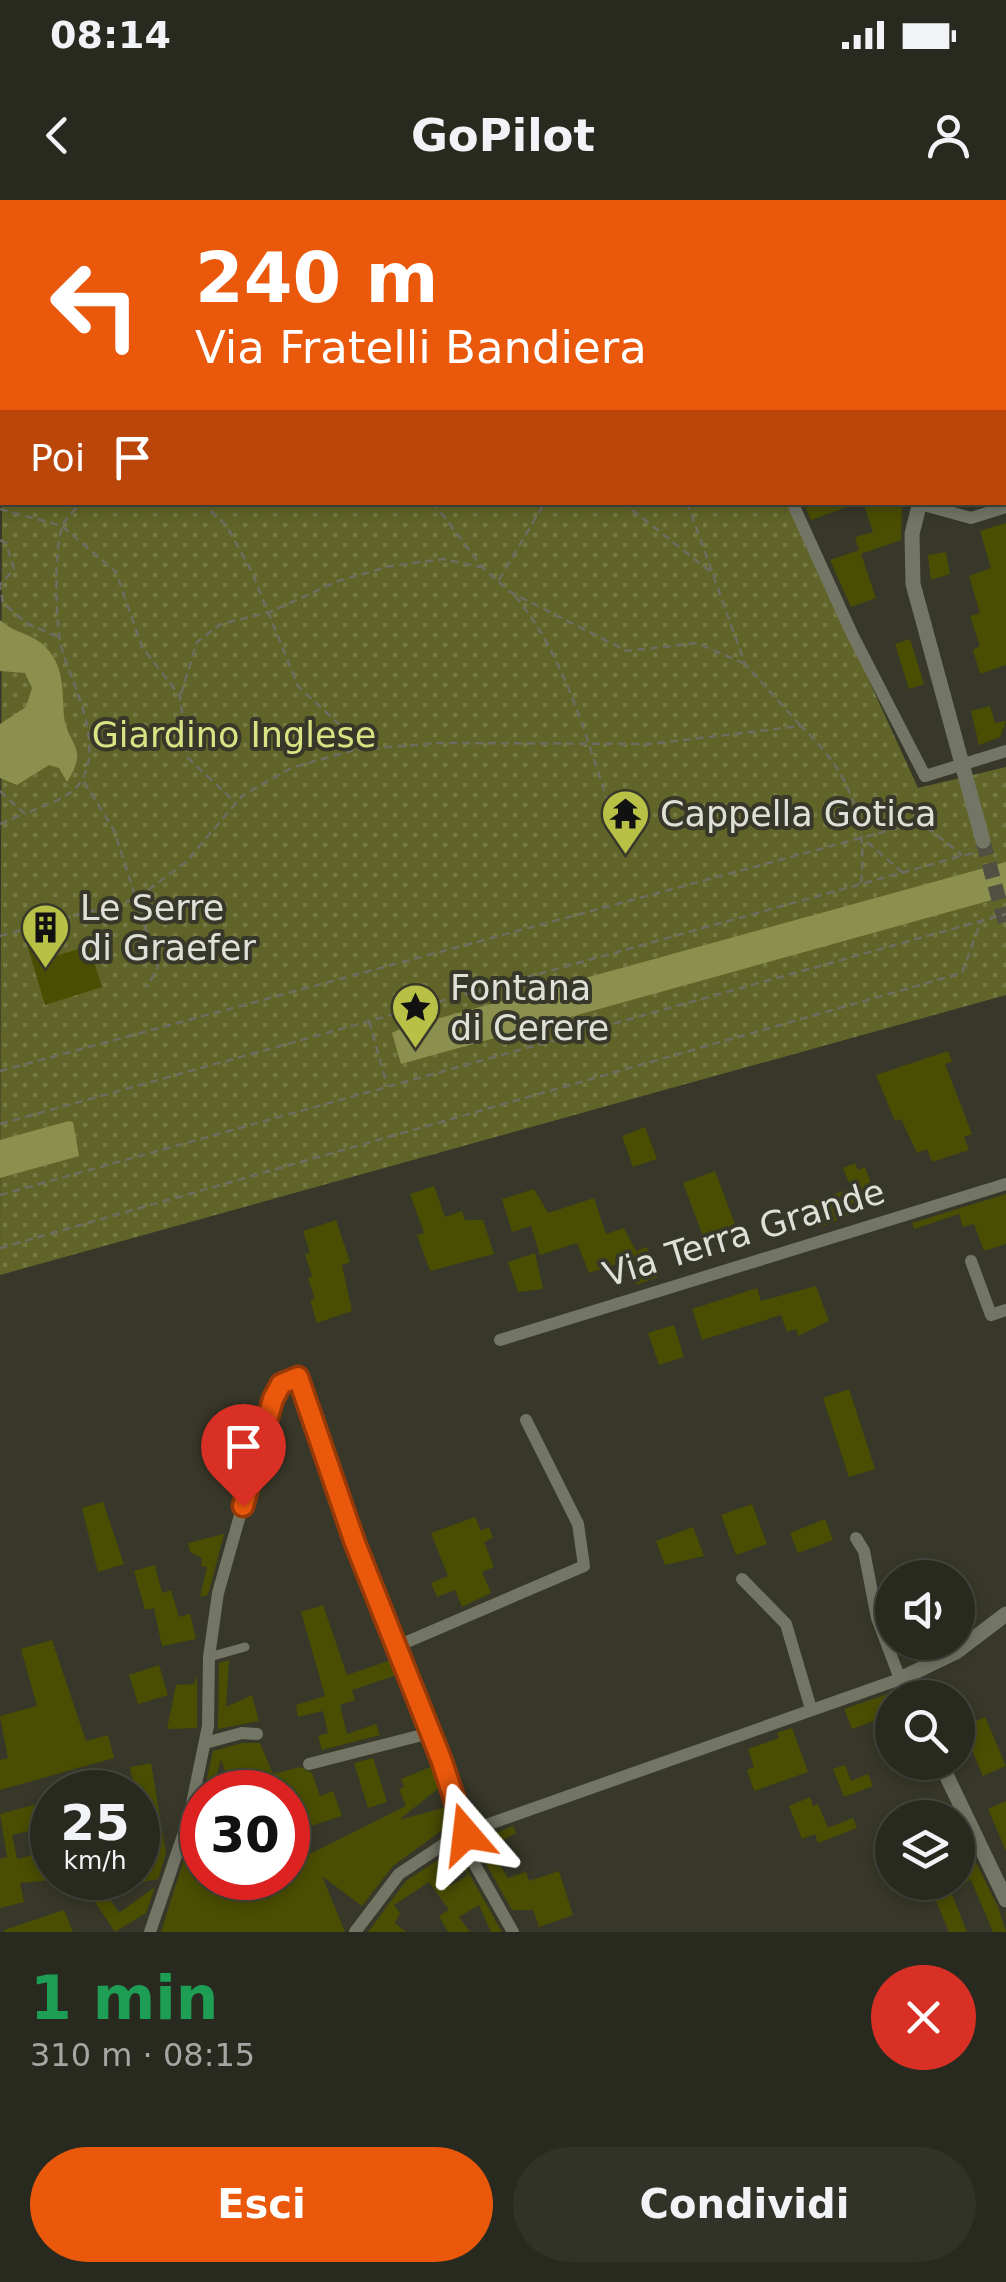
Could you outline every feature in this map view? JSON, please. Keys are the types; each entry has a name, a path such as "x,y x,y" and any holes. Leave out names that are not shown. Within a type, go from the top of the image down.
{"street":[{"path":"793,505 853,636 925,776 1006,751"},
{"path":"919,505 912,534 912,584 964,763 980,846"},
{"path":"927,505 971,518 1006,507"},
{"name":"Via Terra Grande","path":"500,1340 1006,1184"},
{"path":"971,1261 990,1315 1006,1310"},
{"path":"150,1932 189,1818 205,1744 209,1656 218,1593 273,1399 281,1384 298,1377 430,1733 462,1835 513,1932"},
{"path":"395,1647 584,1566 578,1524 526,1420"},
{"path":"856,1538 864,1551 877,1618 900,1678"},
{"path":"742,1579 786,1624 811,1709"},
{"path":"355,1932 399,1874 462,1835 643,1766 900,1678 956,1652 1006,1614"},
{"path":"209,1656 245,1648"},
{"path":"205,1744 242,1733 257,1734"},
{"path":"309,1764 430,1733"},
{"path":"949,1780 1006,1900"}],"path":[{"path":"0,824 70,793 82,781 89,758 84,712 59,638 56,610 62,526 80,505"},
{"path":"204,505 226,525 270,612 298,686 347,732 354,750"},
{"path":"435,505 482,568 510,592 540,628 624,849"},
{"path":"498,582 543,505"},
{"path":"626,505 717,576"},
{"path":"688,505 717,576 745,664"},
{"path":"0,510 62,526 116,572 142,647 180,696"},
{"path":"0,540 6,543 14,568 0,585 3,603 26,623 59,638"},
{"path":"236,803 188,758 180,696 197,642 221,624 270,612 338,582 391,566 443,559 482,568"},
{"path":"510,592 626,650 696,642 745,664 829,752 853,798 865,839 861,884"},
{"path":"0,936 136,899 186,862 236,803 292,768 354,750 438,743 650,744 801,726"},
{"path":"82,781 96,794 114,830 158,967 147,987"},
{"path":"0,790 25,814"},
{"path":"0,1070 920,822 963,856"},
{"path":"865,839 902,872"},
{"path":"0,1124 963,856 980,846"},
{"path":"0,1195 1006,914"},
{"path":"0,1248 962,973 982,921"},
{"path":"369,1021 388,1087"}],"green space":[{"name":"Giardino Inglese","path":"2,505 789,505 918,788 1006,767 1006,995 0,1275"}],"shaded area":[{"path":"0,620 41,643 58,668 66,726 77,753 67,782 59,768 49,765 17,785 0,778 0,724 26,707 32,688 25,673 0,671"},
{"path":"1006,862 1006,896 401,1064 392,1033 400,1029"},
{"path":"73,1122 79,1156 0,1178 0,1140"}],"building":[{"path":"804,505 853,505 811,520"},
{"path":"864,505 902,505 901,540 861,554 876,598 851,607 830,560 859,550 855,537 873,532"},
{"path":"1006,523 1006,665 980,674 973,650 980,646 970,616 980,613 969,576 991,568 980,531"},
{"path":"946,552 950,574 931,580 928,555"},
{"path":"910,639 924,684 909,689 895,644"},
{"path":"990,706 995,723 1006,721 1000,737 979,745 971,711"},
{"path":"46,936 52,957 89,946 102,987 45,1005 26,941"},
{"path":"948,1051 952,1062 945,1064 972,1134 964,1137 969,1150 932,1162 927,1149 917,1153 901,1119 895,1121 876,1075"},
{"path":"645,1127 657,1159 633,1167 622,1136"},
{"path":"855,1163 858,1170 865,1167 875,1194 845,1206 849,1216 820,1227 817,1219 811,1222 805,1205 851,1188 843,1168"},
{"path":"715,1171 738,1232 716,1241 713,1233 703,1236 683,1183"},
{"path":"434,1186 445,1217 462,1211 465,1220 483,1220 494,1254 430,1271 417,1235 424,1233 410,1194"},
{"path":"534,1189 548,1213 594,1198 606,1234 624,1228 636,1251 647,1247 658,1277 636,1285 624,1262 589,1273 577,1243 540,1255 531,1226 512,1232 502,1199"},
{"path":"1006,1194 1006,1244 984,1251 974,1224 963,1227 959,1214 914,1229 912,1223"},
{"path":"336,1220 350,1262 342,1265 352,1311 317,1323 310,1300 315,1299 308,1278 312,1276 305,1254 310,1253 303,1231"},
{"path":"535,1253 543,1289 518,1292 508,1262"},
{"path":"816,1286 829,1321 798,1336 796,1329 787,1332 781,1315 702,1340 692,1309 757,1288 761,1301"},
{"path":"674,1325 684,1357 659,1365 648,1333"},
{"path":"849,1389 875,1469 849,1477 823,1398"},
{"path":"103,1502 124,1564 98,1572 82,1508"},
{"path":"752,1504 767,1544 736,1555 721,1515"},
{"path":"475,1517 481,1531 489,1527 493,1538 484,1542 494,1567 482,1572 491,1593 462,1607 455,1590 437,1597 431,1583 448,1576 431,1533"},
{"path":"825,1519 833,1540 798,1553 790,1533"},
{"path":"693,1527 704,1556 665,1565 656,1541"},
{"path":"224,1534 208,1595 200,1597 207,1567 201,1566 202,1558 190,1552 188,1543"},
{"path":"155,1565 162,1593 171,1590 179,1617 190,1614 196,1639 162,1646 154,1608 145,1610 134,1571"},
{"path":"323,1605 347,1675 391,1660 397,1675 352,1690 355,1700 340,1705 347,1734 376,1724 380,1735 322,1750 318,1736 328,1733 323,1711 298,1717 296,1705 325,1696 301,1612"},
{"path":"52,1640 86,1741 108,1735 114,1758 71,1770 30,1770 30,1782 0,1790 0,1760 8,1758 0,1716 37,1706 21,1649"},
{"path":"229,1660 226,1707 252,1695 259,1721 218,1729 219,1663"},
{"path":"159,1665 168,1695 138,1704 129,1675"},
{"path":"197,1675 197,1728 167,1729 176,1685 194,1684"},
{"path":"875,1698 875,1720 852,1729 844,1709"},
{"path":"985,1717 1006,1766 983,1776 975,1757 975,1721"},
{"path":"792,1728 808,1772 754,1791 747,1770 754,1767 748,1749 779,1738 777,1733"},
{"path":"260,1743 271,1770 225,1770 221,1759 218,1770 209,1770 213,1751"},
{"path":"373,1758 387,1802 368,1808 354,1763"},
{"path":"151,1763 152,1770 131,1770 130,1767"},
{"path":"845,1765 851,1781 868,1774 873,1786 844,1797 833,1769"},
{"path":"433,1766 440,1787 399,1820 447,1807 452,1823 393,1866 362,1906 322,1876 345,1932 161,1932 180,1872 180,1900 310,1900 310,1854 406,1806 399,1789 404,1787 401,1779"},
{"path":"310,1772 320,1796 333,1791 342,1816 310,1826"},
{"path":"810,1797 813,1806 818,1804 828,1828 853,1818 857,1828 818,1843 815,1834 802,1839 789,1806"},
{"path":"1006,1801 1006,1851 988,1809"},
{"path":"30,1806 30,1830 12,1835 17,1859 30,1856 30,1882 20,1883 24,1902 0,1908 0,1859 7,1857 0,1814"},
{"path":"160,1817 166,1853 160,1872"},
{"path":"513,1826 516,1833 489,1848 508,1878 526,1872 529,1881 559,1871 573,1915 539,1927 533,1910 512,1910 474,1842"},
{"path":"455,1849 502,1932 491,1932 479,1905 459,1917 470,1932 448,1932 439,1916 449,1910 429,1882 394,1905 400,1913 395,1923 406,1932 368,1932 406,1881","holes":["457,1857 468,1875 450,1886 437,1866"]},
{"path":"975,1861 1006,1932 993,1932 975,1889"},
{"path":"94,1900 110,1900 119,1913 137,1900 150,1900 146,1913 115,1932"},
{"path":"936,1900 954,1900 967,1932 949,1932"},
{"path":"64,1910 73,1932 4,1930"}],"tunnel":[{"path":"983,841 1006,926"}],"place":[{"name":"Cappella Gotica","path":"625,856"},
{"name":"Le Serre di Graefer","path":"45,970"},
{"name":"Fontana di Cerere","path":"415,1050"}],"route":[{"path":"243,1506 273,1399 281,1384 298,1377 331,1478 441,1759 466,1834"}]}
